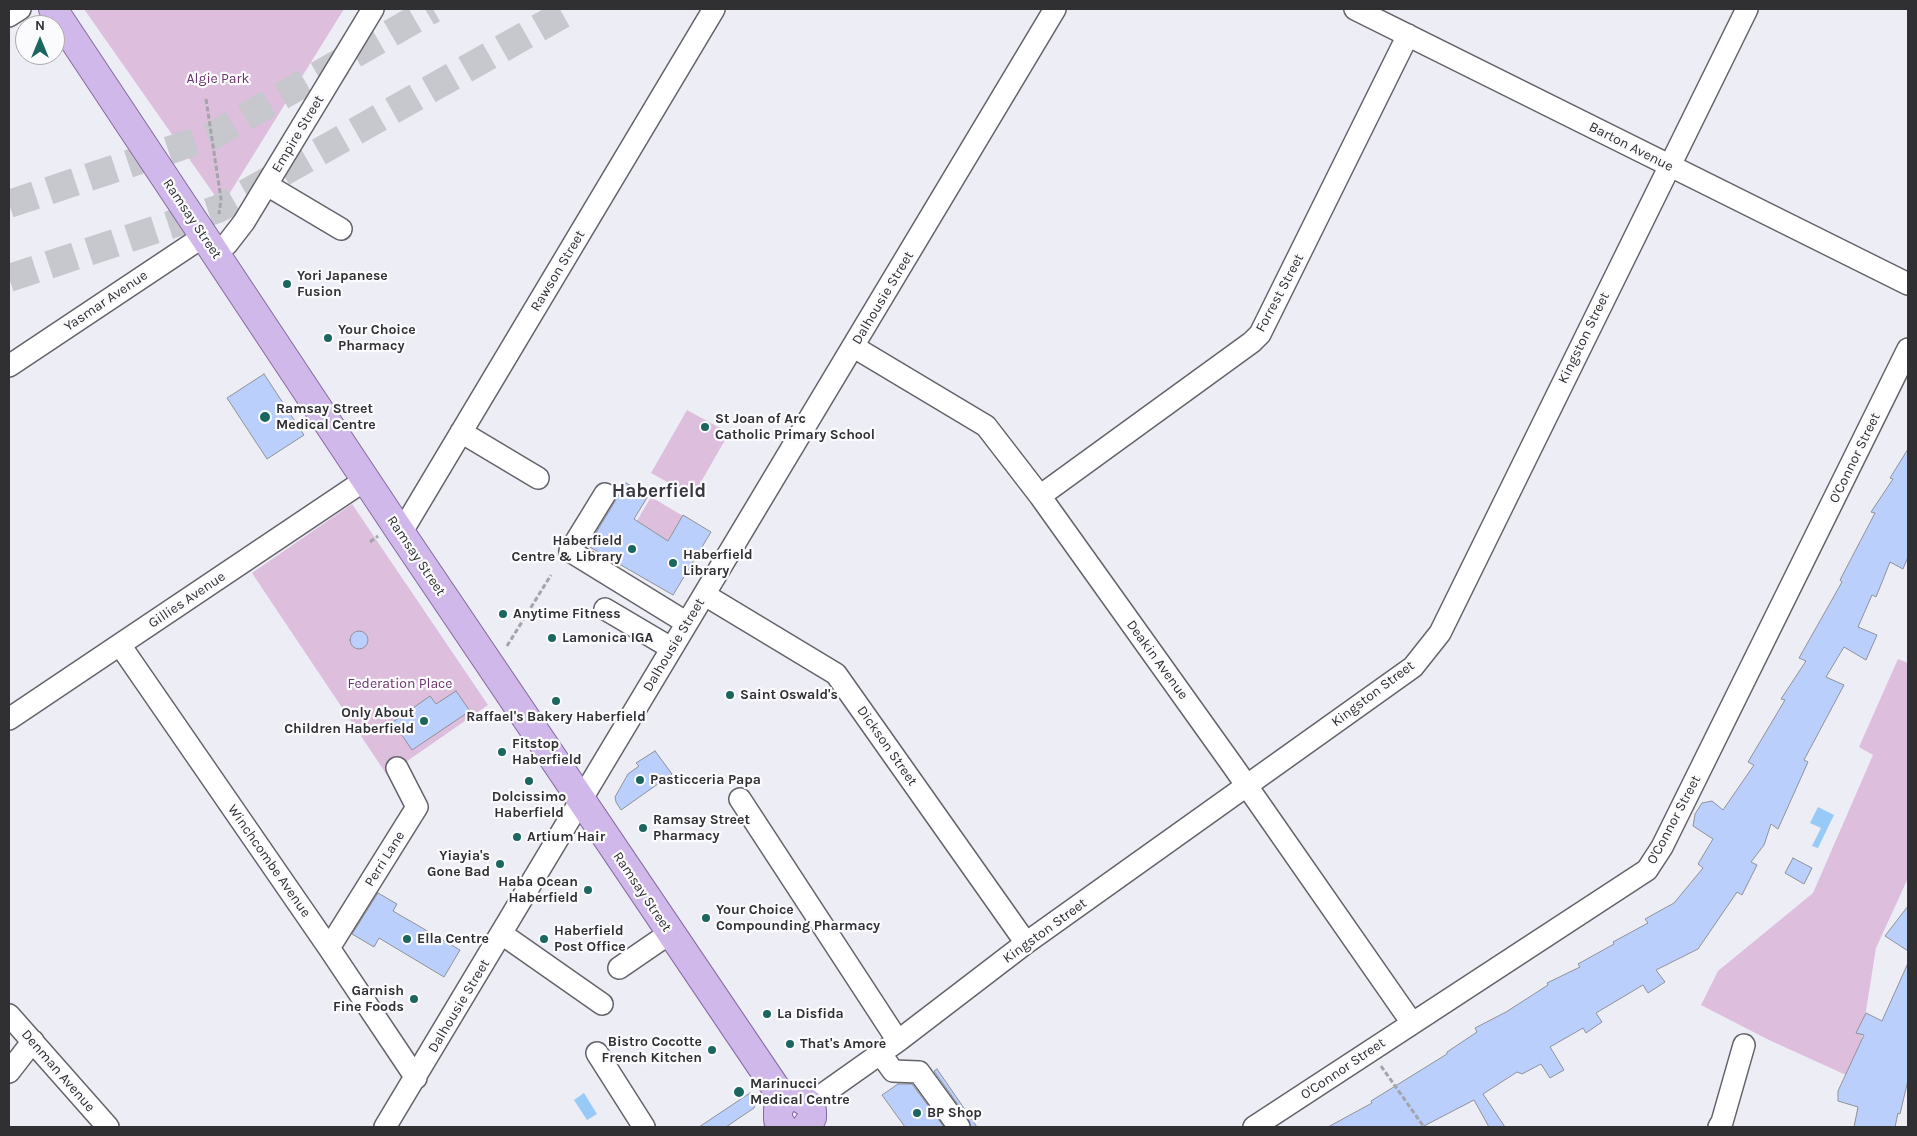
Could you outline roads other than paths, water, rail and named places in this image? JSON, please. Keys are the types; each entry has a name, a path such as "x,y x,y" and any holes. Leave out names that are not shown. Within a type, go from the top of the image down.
{"main road":[{"name":"Ramsay Street","path":"53,9 365,480 390,534 581,802 670,933 790,1119"}],"street":[{"path":"9,16 20,9"},
{"name":"Empire Street","path":"209,244 228,244 244,222 373,9"},
{"name":"Rawson Street","path":"390,534 461,432 714,9"},
{"name":"Dalhousie Street","path":"385,1127 581,802 671,648 705,596 1055,9"},
{"name":"Barton Avenue","path":"1355,9 1908,284"},
{"name":"Kingston Street","path":"790,1119 898,1041 1026,943 1413,667 1440,633 1668,166 1747,9"},
{"name":"Forrest Street","path":"1040,496 1252,342 1260,334 1408,35"},
{"path":"267,185 341,229"},
{"name":"Yasmar Avenue","path":"9,366 209,244"},
{"name":"Deakin Avenue","path":"854,346 986,426 1040,496 1248,786 1412,1023"},
{"name":"O'Connor Street","path":"1254,1127 1647,870 1662,847 1908,349"},
{"path":"461,432 538,478"},
{"name":"Gillies Avenue","path":"9,719 365,480"},
{"path":"605,494 570,551 687,623"},
{"name":"Dickson Street","path":"705,596 836,674 1026,943"},
{"path":"605,609 671,648"},
{"name":"Winchcombe Avenue","path":"120,645 329,948 416,1078"},
{"name":"Perri Lane","path":"329,948 417,808 397,768"},
{"path":"740,799 898,1041"},
{"path":"619,968 670,933"},
{"path":"502,934 602,1004"},
{"name":"Denman Avenue","path":"9,1015 108,1127"},
{"path":"9,1072 33,1041"},
{"path":"1719,1127 1744,1045"},
{"path":"597,1053 644,1127"},
{"path":"880,1054 893,1071 919,1072 959,1127"}],"water":[{"path":"1818,807 1834,815 1818,848 1812,846 1821,828 1810,823"},
{"path":"584,1093 597,1114 587,1120 574,1100"}],"tunnel":[{"path":"9,204 212,136 433,9"},
{"path":"9,278 218,209 572,9"}],"place":[{"name":"Yori Japanese Fusion","path":"287,284"},
{"name":"Your Choice Pharmacy","path":"328,338"},
{"name":"Ramsay Street Medical Centre","path":"265,417"},
{"name":"St Joan of Arc Catholic Primary School","path":"705,427"},
{"name":"Haberfield Centre & Library","path":"632,549"},
{"name":"Haberfield Library","path":"673,563"},
{"name":"Anytime Fitness","path":"503,614"},
{"name":"Lamonica IGA","path":"552,638"},
{"name":"Saint Oswald's","path":"730,695"},
{"name":"Raffael's Bakery Haberfield","path":"556,701"},
{"name":"Only About Children Haberfield","path":"424,721"},
{"name":"Fitstop Haberfield","path":"502,752"},
{"name":"Pasticceria Papa","path":"640,780"},
{"name":"Dolcissimo Haberfield","path":"529,781"},
{"name":"Ramsay Street Pharmacy","path":"643,828"},
{"name":"Artium Hair","path":"517,837"},
{"name":"Yiayia's Gone Bad","path":"500,864"},
{"name":"Haba Ocean Haberfield","path":"588,890"},
{"name":"Your Choice Compounding Pharmacy","path":"706,918"},
{"name":"Ella Centre","path":"407,939"},
{"name":"Haberfield Post Office","path":"544,939"},
{"name":"Garnish Fine Foods","path":"414,999"},
{"name":"La Disfida","path":"767,1014"},
{"name":"That's Amore","path":"790,1044"},
{"name":"Bistro Cocotte French Kitchen","path":"712,1050"},
{"name":"Marinucci Medical Centre","path":"739,1092"},
{"name":"BP Shop","path":"917,1113"}],"district":[{"name":"Haberfield","path":"659,492"}],"park label":[{"name":"Algie Park","path":"218,79"},
{"name":"Federation Place","path":"400,684"}]}
